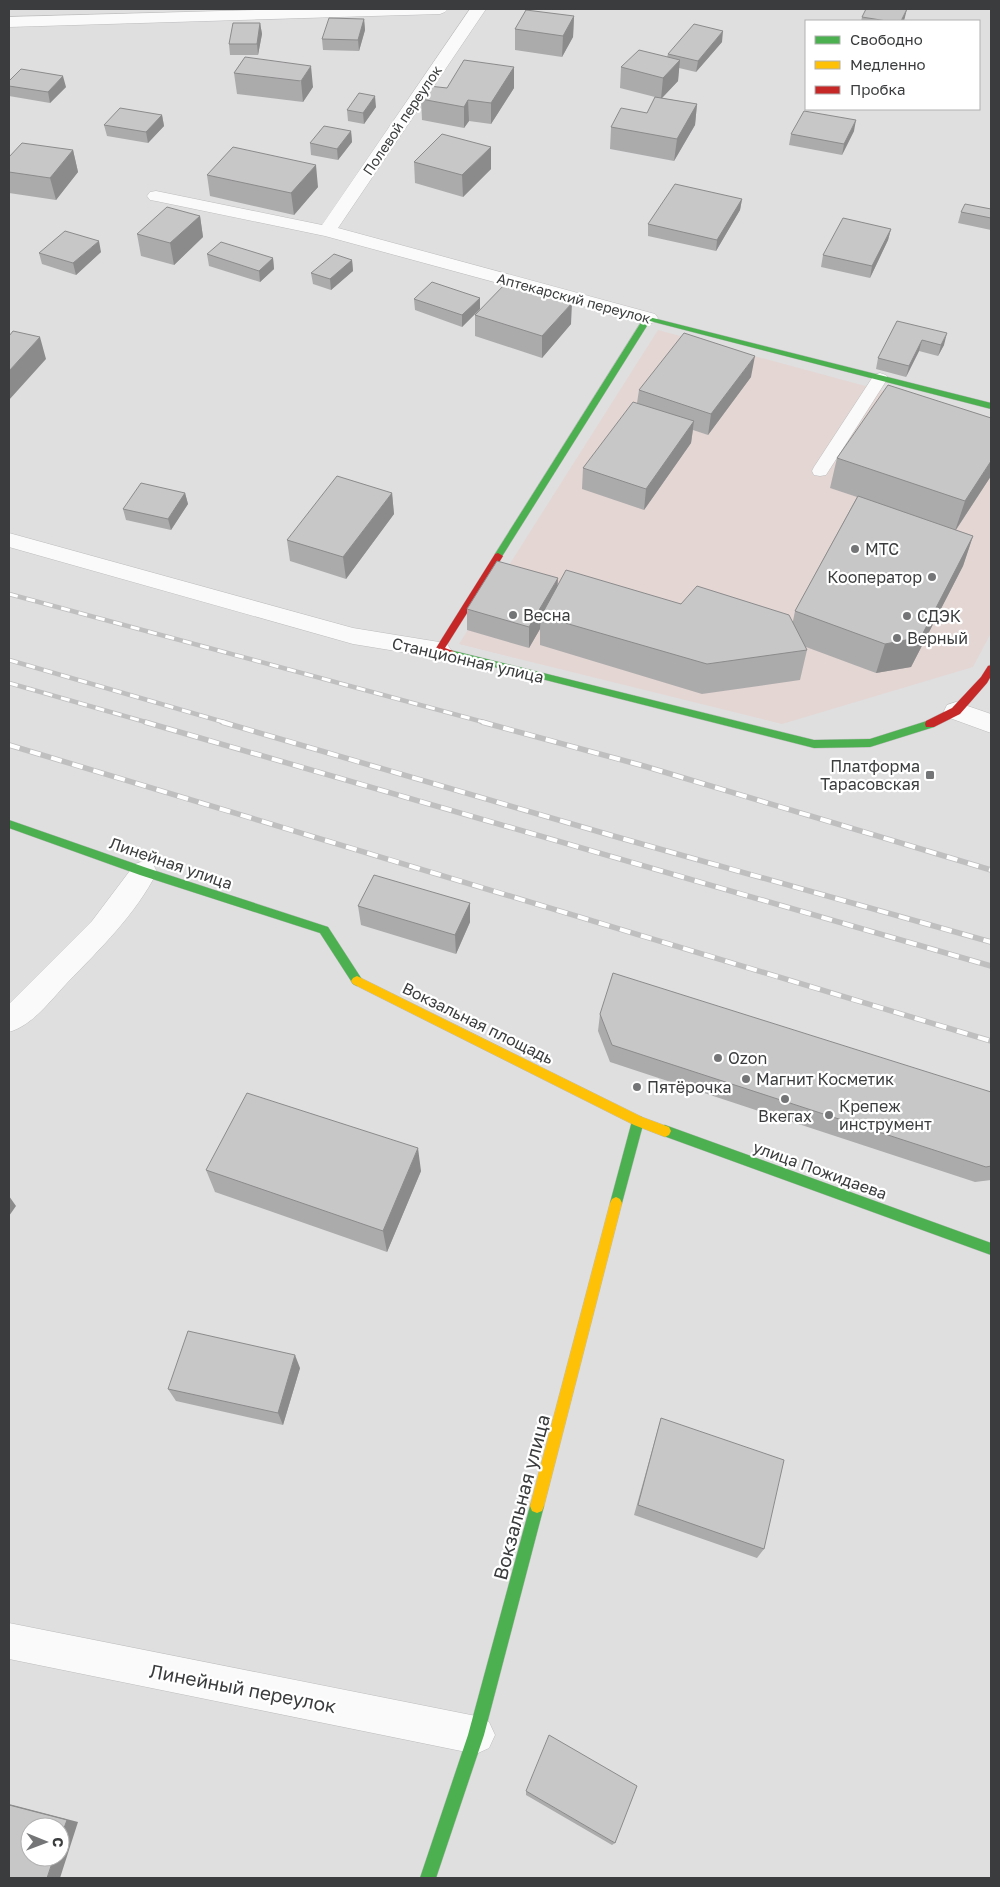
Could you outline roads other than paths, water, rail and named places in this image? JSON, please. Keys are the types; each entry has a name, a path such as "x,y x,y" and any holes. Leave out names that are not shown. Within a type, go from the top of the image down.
{"street":[{"path":"9,22 440,9"},
{"name":"Полевой переулок","path":"327,231 478,9"},
{"name":"Аптекарский переулок","path":"156,196 327,231 648,318 991,406"},
{"path":"439,650 648,318"},
{"name":"Станционная улица","path":"9,540 353,636 439,650 814,744 870,743 924,727 956,711"},
{"path":"991,668 984,680 956,711 991,724"},
{"name":"Линейная улица","path":"9,824 144,872 324,930"},
{"path":"9,1020 28,1005 102,929 144,872"},
{"name":"Вокзальная площадь","path":"324,930 355,980 638,1121"},
{"name":"улица Пожидаева","path":"638,1121 991,1249"},
{"name":"Вокзальная улица","path":"434,1876 476,1734 638,1121"},
{"name":"Линейный переулок","path":"9,1641 476,1734"}],"lane":[{"path":"820,471 880,378"}],"railway":[{"path":"9,594 487,723"},
{"path":"9,660 227,723"},
{"path":"9,683 149,723"},
{"path":"145,722 991,966"},
{"path":"222,722 617,837 991,942"},
{"path":"482,722 644,766 991,870"},
{"path":"9,745 991,1041"}],"place":[{"name":"МТС","path":"855,549"},
{"name":"Кооператор","path":"932,577"},
{"name":"Весна","path":"513,615"},
{"name":"СДЭК","path":"907,616"},
{"name":"Верный","path":"897,638"},
{"name":"Платформа Тарасовская","path":"930,775"},
{"name":"Ozon","path":"718,1058"},
{"name":"Магнит Косметик","path":"746,1079"},
{"name":"Пятёрочка","path":"637,1087"},
{"name":"Вкегах","path":"785,1099"},
{"name":"Крепеж инструмент","path":"829,1115"}]}
